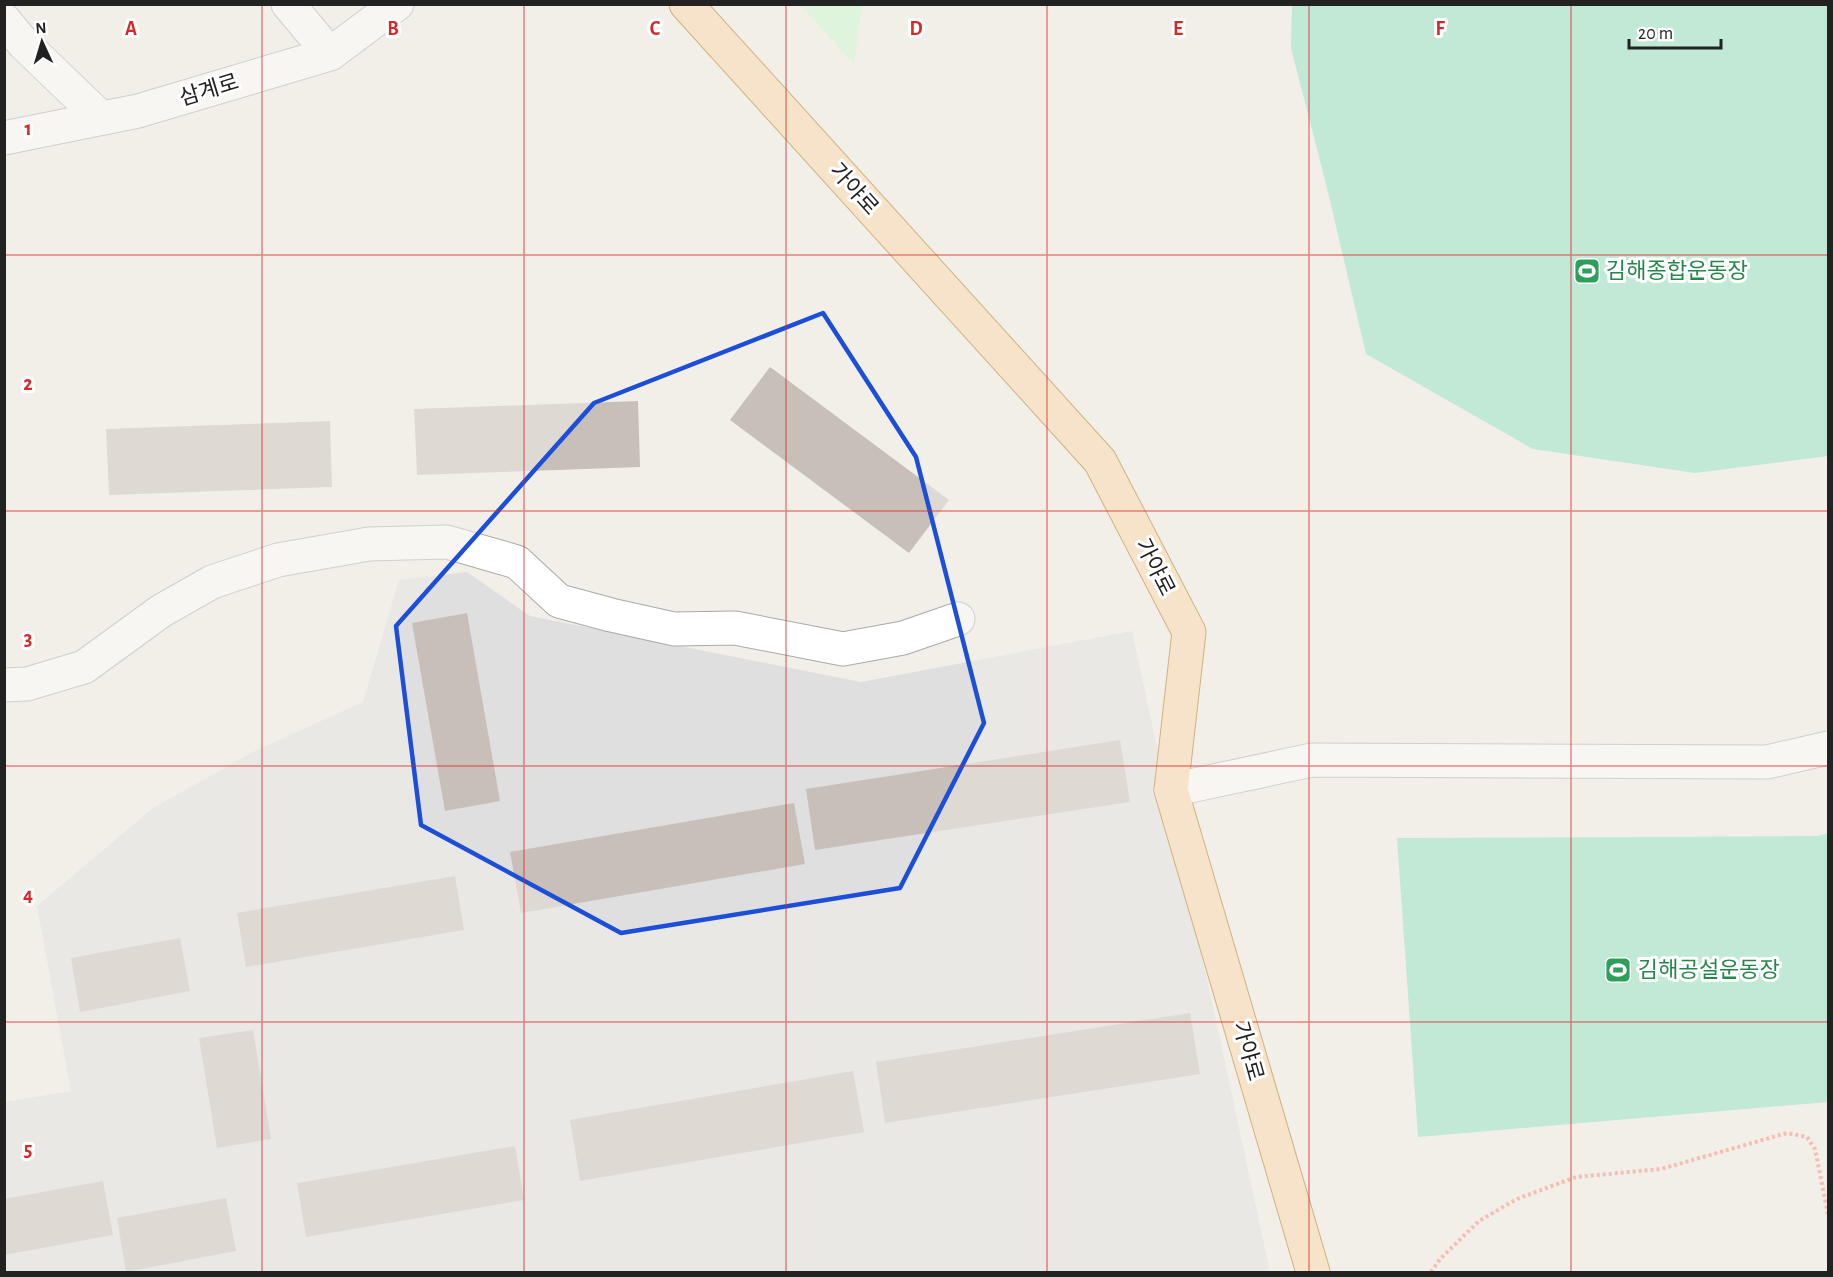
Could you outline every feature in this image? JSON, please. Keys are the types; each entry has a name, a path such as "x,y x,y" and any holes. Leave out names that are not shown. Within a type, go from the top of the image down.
{"main road":[{"name":"가야로","path":"686,4 1100,461 1189,632 1171,790 1313,1272"}],"street":[{"path":"288,4 330,54"},
{"name":"삼계로","path":"4,138 138,111 330,54 397,4"},
{"path":"4,20 24,44 101,118"},
{"path":"4,685 27,684 84,667 161,611 212,582 278,560 369,544 447,542 517,562 559,601 674,629 735,628 843,649 903,638 958,619"},
{"path":"1171,790 1312,760 1767,762 1828,748"}],"path":[{"path":"1431,1272 1440,1259 1479,1221 1516,1199 1576,1177 1661,1169 1787,1133 1807,1137 1815,1149 1828,1214"}],"highlighted area":[{"path":"823,313 916,457 984,723 900,888 621,933 421,825 396,626 594,403"}],"shaded area":[{"path":"467,572 530,616 861,682 1132,631 1270,1272 5,1272 5,1102 71,1091 37,906 153,808 255,751 363,702 399,580"}],"green space":[{"path":"800,5 862,5 854,64"},
{"name":"김해종합운동장","path":"1292,5 1828,5 1828,456 1695,473 1533,449 1366,354 1291,48"},
{"name":"김해공설운동장","path":"1828,833 1828,1102 1418,1137 1397,838 1818,836"}],"building":[{"path":"770,367 949,500 909,553 730,420"},
{"path":"638,401 640,467 417,475 414,409"},
{"path":"330,421 332,487 109,495 106,429"},
{"path":"467,613 500,801 445,811 412,623"},
{"path":"1120,740 1130,802 815,850 806,789"},
{"path":"794,803 805,864 521,913 510,852"},
{"path":"455,876 464,930 246,967 237,913"},
{"path":"180,938 190,991 80,1012 71,958"},
{"path":"1190,1013 1200,1074 885,1123 876,1062"},
{"path":"253,1030 271,1139 217,1148 199,1038"},
{"path":"853,1071 864,1132 580,1181 570,1120"},
{"path":"515,1146 524,1200 306,1237 297,1183"},
{"path":"103,1181 113,1235 4,1255 4,1199"},
{"path":"226,1198 236,1251 126,1272 117,1218"}],"place":[{"name":"김해종합운동장","path":"1587,271"},
{"name":"김해공설운동장","path":"1618,970"}]}
